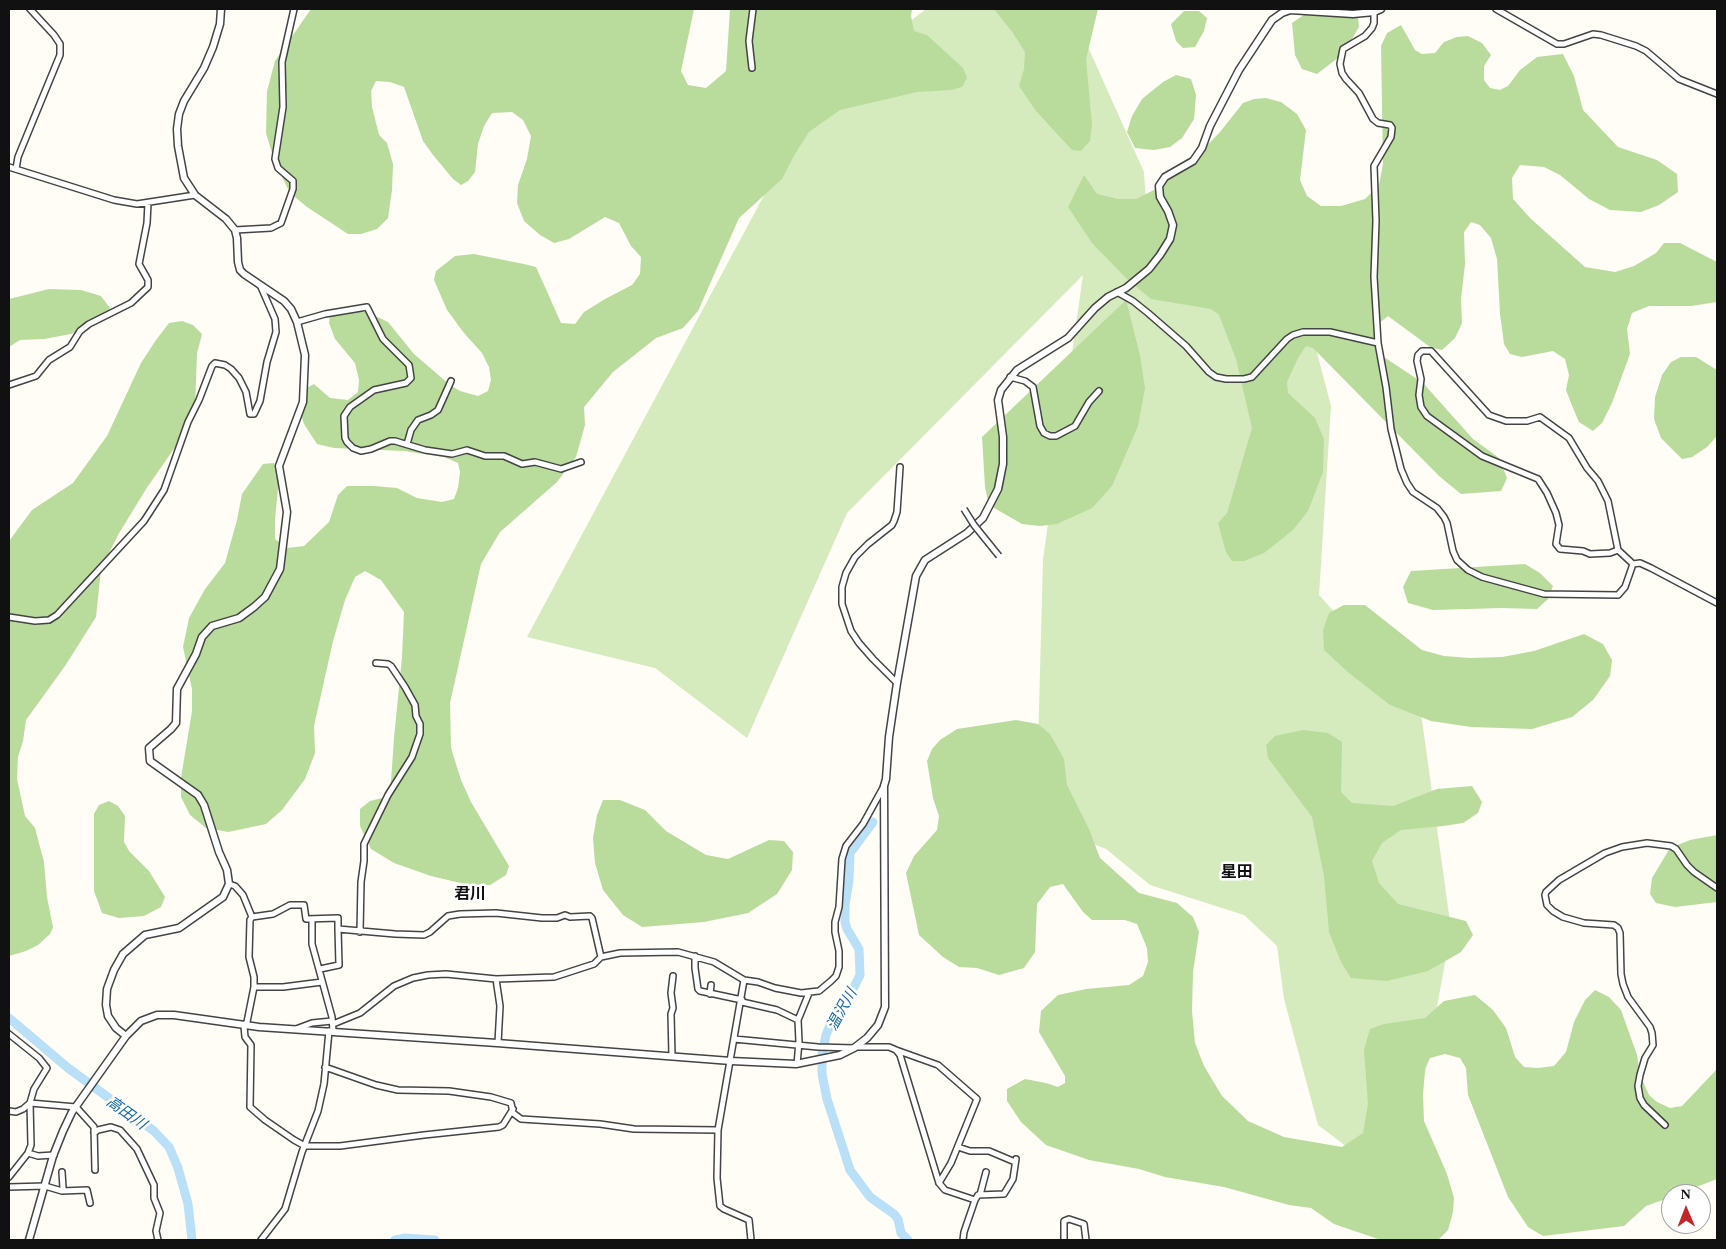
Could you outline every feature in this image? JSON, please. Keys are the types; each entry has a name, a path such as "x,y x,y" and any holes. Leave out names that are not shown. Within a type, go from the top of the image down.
{"street":[{"path":"16,169 18,157 60,55 60,44 30,9"},
{"path":"126,1036 116,1028 108,1016 106,1005 107,989 122,954 144,935 179,928 223,897 229,884 227,870 219,852 204,805 193,792 150,762 149,748 171,730 176,722 177,688 196,654 202,637 212,626 239,618 266,597 280,569 287,512 279,466 304,402 305,355 297,322 291,309 284,301 240,270 235,230 226,219 195,195 184,178 177,129 184,102 204,68 213,47 220,24 221,9"},
{"path":"235,230 271,228 281,223 291,196 293,181 278,168 275,159 283,107 282,62 294,9"},
{"path":"752,68 749,41 753,9"},
{"path":"1496,9 1557,44 1564,44 1592,34 1601,34 1636,46 1646,51 1679,79 1717,94"},
{"path":"294,1030 312,1023 332,1027 498,1043 730,1061 798,1064 840,1055 867,1038 878,1025 885,1007 884,786 897,683 916,576 925,560 967,532 983,518 998,489 1002,464 1002,437 998,400 1001,390 1016,370 1068,338 1095,308 1108,297 1126,288 1148,269 1160,255 1170,239 1173,225 1160,197 1159,186 1165,177 1193,161 1202,148 1210,126 1239,70 1272,20 1290,10 1353,14 1377,10 1372,28 1365,36 1344,49 1340,64 1342,73 1359,92 1373,119 1378,123 1388,124 1392,128 1391,137 1374,166 1376,220 1374,277 1378,343 1391,429 1401,469 1413,492 1436,508 1444,517 1457,560 1463,566 1482,576 1544,594 1618,595 1625,588 1633,564"},
{"path":"9,167 114,200 138,204 195,195"},
{"path":"9,385 36,376 49,360 70,347 80,331 89,324 131,303 148,287 148,280 140,264 147,223 148,203"},
{"path":"9,617 35,621 49,620 57,615 144,521 164,490 188,422 215,363 225,365 239,378 246,392 250,414 254,414 260,401 267,362 276,332 275,319 261,286"},
{"path":"1118,292 1133,301 1186,346 1209,372 1216,377 1226,379 1244,379 1252,376 1288,339 1303,332 1330,332 1378,343"},
{"path":"297,322 324,314 367,307 383,339 409,365 411,378 406,383 374,390 350,407 344,416 346,442 360,451 382,446 390,441 402,442 425,450 452,454 467,450 485,456 504,456 522,464 535,462 561,469 581,462"},
{"path":"1618,550 1610,553 1590,554 1583,551 1560,549 1556,544 1559,525 1556,513 1538,479 1482,456 1427,416 1421,407 1419,394 1418,355 1422,351 1430,351 1489,415 1506,420 1527,421 1540,417 1569,438 1587,468 1598,481 1608,501 1618,550 1633,564"},
{"path":"1010,377 1025,381 1033,387 1036,394 1037,416 1040,426 1044,433 1050,436 1056,436 1075,426 1089,402 1099,390"},
{"path":"407,444 411,430 418,420 438,410 451,381"},
{"path":"897,683 873,659 852,631 842,604 842,587 846,573 855,557 892,525 894,521 897,512 900,467"},
{"path":"964,509 999,556"},
{"path":"1633,564 1640,563 1651,568 1717,603"},
{"path":"360,932 364,844 392,789 412,756 420,734 416,706 405,687 391,666 376,663"},
{"path":"29,1240 62,1131 82,1097 126,1036 141,1021 156,1015 174,1015 244,1026 294,1030 332,1027 360,1013 394,986 413,978 446,974 496,979 554,977 594,964 601,957 620,953 678,952 714,962 744,980 801,993 809,993 826,986 836,976 839,967 835,922 841,892 842,859 846,846 863,824 884,786"},
{"path":"1665,1124 1644,1105 1640,1098 1638,1086 1640,1075 1645,1058 1651,1050 1653,1040 1650,1027 1628,997 1623,984 1620,933 1618,928 1614,925 1584,923 1563,917 1548,906 1544,895 1559,880 1605,853 1622,846 1647,843 1671,846 1676,849 1690,869 1717,888"},
{"path":"229,884 235,886 243,895 252,917 250,920 249,957 254,977 254,988 244,1026 245,1036 251,1045 250,1107 305,1146 340,1146 499,1127 503,1125 513,1109"},
{"path":"252,917 273,914 290,905 304,905 306,918 338,918 339,965 320,968"},
{"path":"338,930 424,935 448,916 479,913 542,918 556,918 565,915 570,917 590,916 601,957"},
{"path":"261,1240 285,1209 292,1180 322,1098 332,1027 320,968 312,944 312,919"},
{"path":"695,956 694,968 700,991 777,1010 798,1020"},
{"path":"672,1056 671,1014 673,1008 671,993 673,976"},
{"path":"496,979 500,1006 498,1043"},
{"path":"744,980 742,1001 718,1130 717,1178 720,1206 749,1220 751,1240"},
{"path":"254,988 283,987 322,982"},
{"path":"710,994 711,984"},
{"path":"798,1064 798,1020 809,993"},
{"path":"9,1034 39,1058 48,1068 34,1089 30,1103 31,1146 28,1153 9,1177"},
{"path":"734,1039 835,1048 882,1046 938,1065 977,1099 951,1163 939,1183"},
{"path":"896,1050 900,1055 939,1183 945,1190 975,1200"},
{"path":"325,1067 376,1085 398,1090 449,1091 509,1101 513,1113 517,1117 530,1120 600,1124 634,1129 718,1130"},
{"path":"9,1111 16,1112 30,1103 76,1107 94,1128 95,1170"},
{"path":"94,1133 98,1130 111,1128 120,1130 136,1149 154,1185 154,1198 160,1213 156,1231 158,1240"},
{"path":"958,1147 970,1151 989,1151 1016,1161 1014,1179 1004,1194 980,1195"},
{"path":"28,1153 38,1156 54,1155"},
{"path":"62,1172 62,1190"},
{"path":"963,1240 975,1200 980,1195 986,1172"},
{"path":"9,1187 45,1186 62,1190 87,1190 90,1204"},
{"path":"1064,1240 1064,1221 1069,1220 1084,1224 1086,1240"}],"green space":[{"path":"311,9 694,9 681,71 688,85 706,88 726,71 730,9 912,9 911,16 914,31 927,35 963,68 967,78 962,87 951,90 917,92 840,110 809,132 782,179 739,218 698,311 683,328 656,338 613,372 584,407 585,425 576,457 557,482 500,532 481,564 450,703 451,748 461,780 471,802 509,866 506,875 490,885 469,885 431,876 394,863 371,849 360,826 360,809 370,801 390,796 404,612 381,580 365,571 355,577 345,600 333,641 314,726 315,753 305,779 282,810 266,824 228,832 206,828 190,815 181,797 181,778 192,711 192,689 183,647 189,618 205,589 225,563 242,494 263,464 274,463 279,478 275,539 287,548 304,546 329,522 338,495 347,486 397,488 417,498 442,502 454,499 458,488 460,472 458,463 444,457 404,451 334,448 317,444 304,424 298,405 301,391 314,384 330,398 348,400 358,392 359,380 355,363 335,339 329,323 330,315 367,312 388,322 414,354 450,385 460,391 478,396 488,391 491,380 489,367 482,353 447,310 434,280 436,271 455,256 474,254 536,267 561,323 575,324 584,312 632,285 640,274 641,257 631,246 619,223 605,217 569,239 554,243 540,235 524,221 517,203 518,185 527,159 531,136 523,120 512,112 492,113 484,126 478,144 475,172 468,181 461,185 453,179 423,141 404,87 390,82 376,81 371,91 372,107 379,135 387,143 393,164 388,218 377,229 361,234 348,234 307,207 290,193 275,163 266,133 267,91 275,61"},
{"path":"926,9 1071,9 1144,172 1149,254 1315,345 1331,406 1319,595 1420,706 1451,929 1404,1190 1318,1125 1284,999 1277,946 1244,915 1150,885 1106,849 1036,821 1043,559 1083,275 847,513 747,738 655,668 527,637 820,91"},
{"path":"994,9 1098,9 1086,59 1092,125 1090,141 1081,151 1072,150 1036,111 1019,86 1024,69 1025,52"},
{"path":"1184,11 1199,11 1207,18 1204,31 1195,47 1183,48 1176,41 1171,24"},
{"path":"1350,11 1358,18 1359,27 1343,54 1317,74 1302,69 1295,55 1292,23 1308,12"},
{"path":"1401,25 1415,50 1422,54 1435,53 1444,42 1457,37 1468,36 1482,43 1491,55 1484,66 1484,80 1490,88 1500,90 1508,86 1520,70 1537,57 1563,54 1574,76 1583,110 1618,147 1657,160 1677,174 1678,192 1659,205 1641,212 1610,210 1589,199 1560,175 1544,167 1520,165 1512,178 1513,199 1530,218 1585,267 1615,272 1634,266 1656,253 1664,243 1680,243 1717,262 1717,302 1691,306 1649,306 1632,313 1627,329 1630,354 1612,403 1602,423 1593,431 1579,422 1571,403 1566,390 1569,375 1565,359 1553,351 1522,357 1510,354 1504,344 1500,314 1497,259 1491,238 1480,225 1471,222 1464,232 1465,264 1461,299 1462,323 1455,338 1442,350 1430,347 1388,316 1378,324 1379,341 1384,357 1423,383 1473,439 1499,458 1507,478 1501,491 1461,494 1439,476 1313,348 1306,346 1287,382 1288,393 1315,418 1324,439 1323,472 1308,511 1293,530 1264,553 1244,561 1232,561 1226,552 1218,523 1227,513 1252,428 1236,359 1219,315 1211,309 1151,299 1127,279 1092,243 1068,207 1084,175 1097,194 1118,199 1136,199 1156,189 1187,166 1220,132 1243,103 1254,99 1266,98 1281,102 1297,114 1306,130 1300,180 1307,196 1321,206 1341,206 1365,199 1379,185 1383,164 1381,46 1387,33"},
{"path":"1176,75 1191,79 1196,95 1194,119 1182,138 1170,147 1154,150 1135,148 1127,132 1132,116 1142,99 1163,82"},
{"path":"49,289 81,290 101,296 110,308 107,318 71,334 44,339 20,340 9,347 9,299"},
{"path":"1126,300 1140,355 1145,388 1138,426 1112,486 1092,508 1057,524 1040,526 1022,524 989,505 985,487 982,437"},
{"path":"182,321 193,325 202,334 197,353 195,408 178,443 146,489 118,535 101,569 96,617 65,666 26,720 23,741 18,757 17,779 25,816 35,828 44,862 47,897 53,927 50,934 38,945 9,956 9,541 32,510 73,483 107,436 141,363 156,340 169,323"},
{"path":"1681,357 1696,357 1717,370 1717,436 1707,447 1692,457 1682,459 1661,438 1654,419 1655,397 1662,375 1671,362"},
{"path":"1525,564 1540,573 1553,586 1548,599 1537,609 1433,610 1408,603 1403,587 1411,571"},
{"path":"1344,605 1365,605 1422,650 1444,656 1470,658 1502,657 1534,651 1584,634 1603,644 1612,660 1610,676 1593,700 1572,717 1532,729 1471,727 1431,721 1390,705 1349,673 1324,650 1323,630 1329,613"},
{"path":"1016,720 1038,724 1050,734 1064,759 1067,785 1089,829 1100,858 1139,893 1177,903 1193,917 1199,932 1193,972 1192,1011 1195,1043 1204,1066 1222,1096 1248,1121 1284,1137 1342,1147 1363,1133 1368,1104 1364,1050 1370,1029 1384,1024 1425,1018 1444,1001 1475,995 1493,1010 1506,1028 1515,1057 1524,1067 1554,1066 1566,1052 1574,1022 1585,1000 1595,990 1609,997 1621,1010 1637,1055 1640,1075 1649,1095 1657,1102 1670,1108 1682,1106 1717,1069 1717,1179 1704,1184 1661,1184 1661,1201 1646,1206 1624,1226 1543,1236 1528,1227 1508,1197 1468,1095 1466,1068 1460,1058 1445,1054 1430,1058 1425,1069 1423,1095 1424,1121 1447,1174 1454,1198 1453,1212 1448,1230 1438,1240 1381,1240 1334,1224 1311,1208 1289,1205 1224,1187 1165,1177 1139,1169 1089,1160 1046,1145 1021,1122 1007,1101 1007,1089 1025,1079 1058,1087 1065,1083 1065,1076 1039,1032 1041,1011 1058,995 1086,989 1129,985 1143,976 1148,962 1147,948 1137,924 1125,920 1092,920 1083,912 1063,884 1050,887 1037,904 1035,952 1024,968 999,975 977,968 959,967 943,957 919,935 906,873 914,856 937,830 939,816 933,798 927,761 932,749 940,740 957,729"},
{"path":"1303,730 1328,733 1342,742 1341,792 1352,803 1393,806 1437,789 1472,786 1482,802 1478,813 1463,823 1401,830 1382,843 1372,861 1379,883 1398,904 1466,921 1473,935 1461,952 1428,971 1387,981 1351,978 1341,962 1329,932 1324,876 1312,817 1268,758 1266,745 1275,736"},
{"path":"603,800 620,800 645,810 666,831 706,855 728,859 769,840 784,841 793,852 792,870 777,894 748,913 704,922 642,927 623,915 603,890 595,863 593,838 597,815"},
{"path":"109,801 118,806 125,816 124,842 129,851 149,871 165,897 161,907 144,916 119,918 102,913 94,891 94,814 99,805"},
{"path":"1717,835 1717,902 1675,907 1656,903 1650,894 1652,878 1670,848 1690,840"}],"waterway":[{"name":"温沢川","path":"873,822 850,853 849,880 845,905 847,929 859,949 860,975 848,999 831,1023 826,1035 822,1055 822,1074 827,1099 850,1170 870,1197 894,1214 898,1219 901,1233 908,1240"},
{"name":"高田川","path":"9,1018 68,1068 154,1131 169,1147 178,1168 188,1204 192,1240"},
{"name":"高田川","path":"395,1240 405,1238 435,1240"}],"district":[{"name":"星田","path":"1237,871"},
{"name":"君川","path":"470,893"}]}
